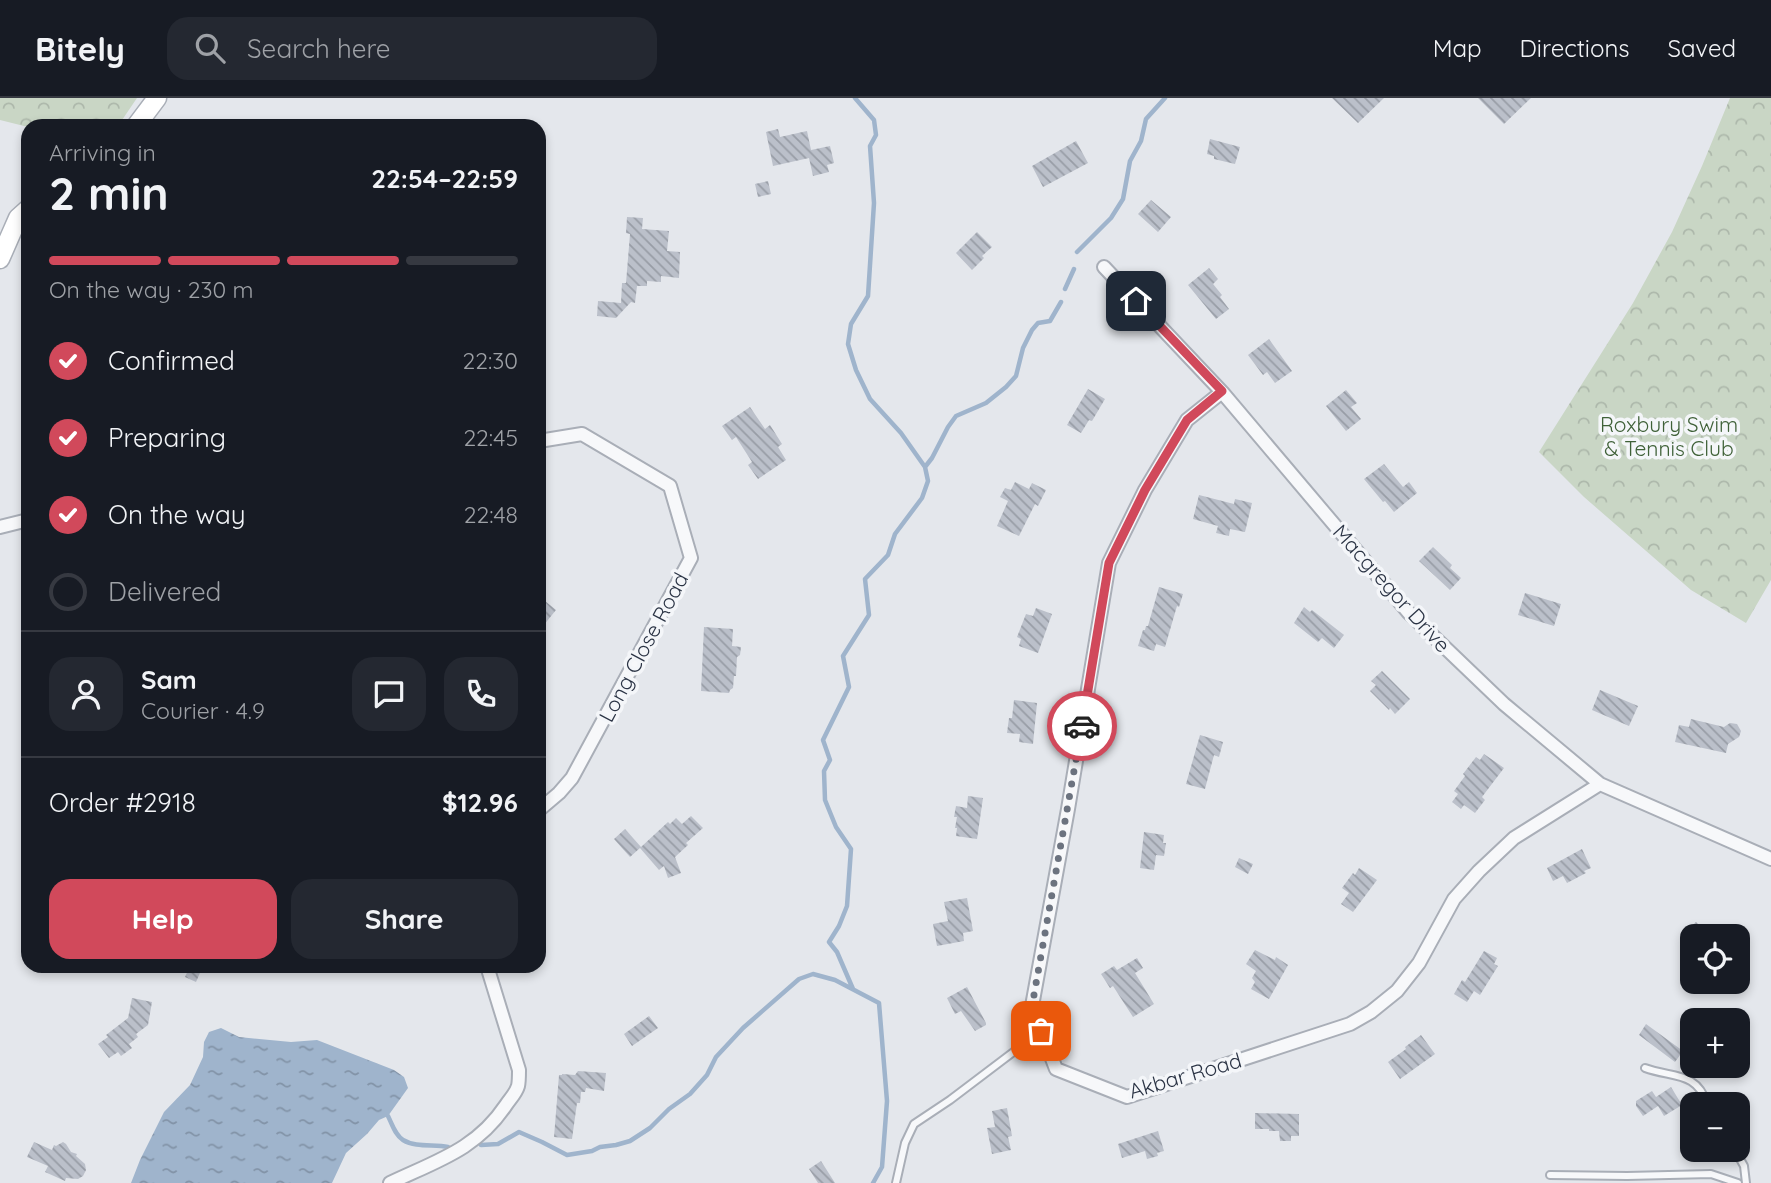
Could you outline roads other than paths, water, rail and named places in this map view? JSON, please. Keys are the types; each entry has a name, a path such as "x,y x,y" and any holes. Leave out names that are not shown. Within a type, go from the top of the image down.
{"street":[{"path":"141,119 157,98"},
{"path":"0,259 21,215"},
{"name":"Macgregor Drive","path":"1104,267 1222,391 1409,613 1504,704 1600,785 1771,859"},
{"name":"Akbar Road","path":"1222,391 1187,420 1145,490 1109,563 1032,1006 1056,1069 1127,1097 1350,1024 1371,1012 1397,991 1419,963 1454,899 1479,871 1514,838 1600,785"},
{"name":"Long Close Road","path":"546,440 582,434 670,486 691,558 572,778 546,804"},
{"path":"0,527 21,522"},
{"path":"390,1183 460,1150 479,1136 497,1119 518,1087 519,1070 489,973"}],"lane":[{"path":"896,1183 905,1143 914,1124 1041,1031"},
{"path":"1645,1068 1688,1079 1701,1092"},
{"path":"1742,1162 1746,1183"},
{"path":"1550,1175 1711,1174 1738,1183"}],"water":[{"path":"221,1028 239,1037 291,1042 317,1040 394,1070 404,1077 408,1088 388,1116 379,1120 346,1153 332,1183 131,1183 164,1112 190,1085 203,1057 204,1042 209,1032"}],"waterway":[{"path":"853,989 837,952 829,942 847,906 851,849 836,827 825,800 824,771 830,760 823,740 849,687 843,656 869,615 865,579 888,555 895,534 922,498 928,481 925,467 901,433 870,399 856,370 848,344 851,324 868,296 874,203 870,146 876,135 874,120 855,98"},
{"path":"1077,252 1111,218 1123,199 1130,161 1141,141 1146,119 1165,98"},
{"path":"1065,289 1074,269"},
{"path":"925,467 956,416 986,403 1016,376 1023,348 1032,330 1038,323 1050,321 1061,302"},
{"path":"481,1145 498,1144 519,1132 567,1155 630,1141 690,1094 707,1075 716,1057 743,1028 799,979 813,974 835,980 879,1003 887,1101 882,1167 873,1183"},
{"path":"388,1116 403,1140 419,1145 448,1147"}],"park label":[{"name":"Roxbury Swim & Tennis Club","path":"1669,436"}]}
